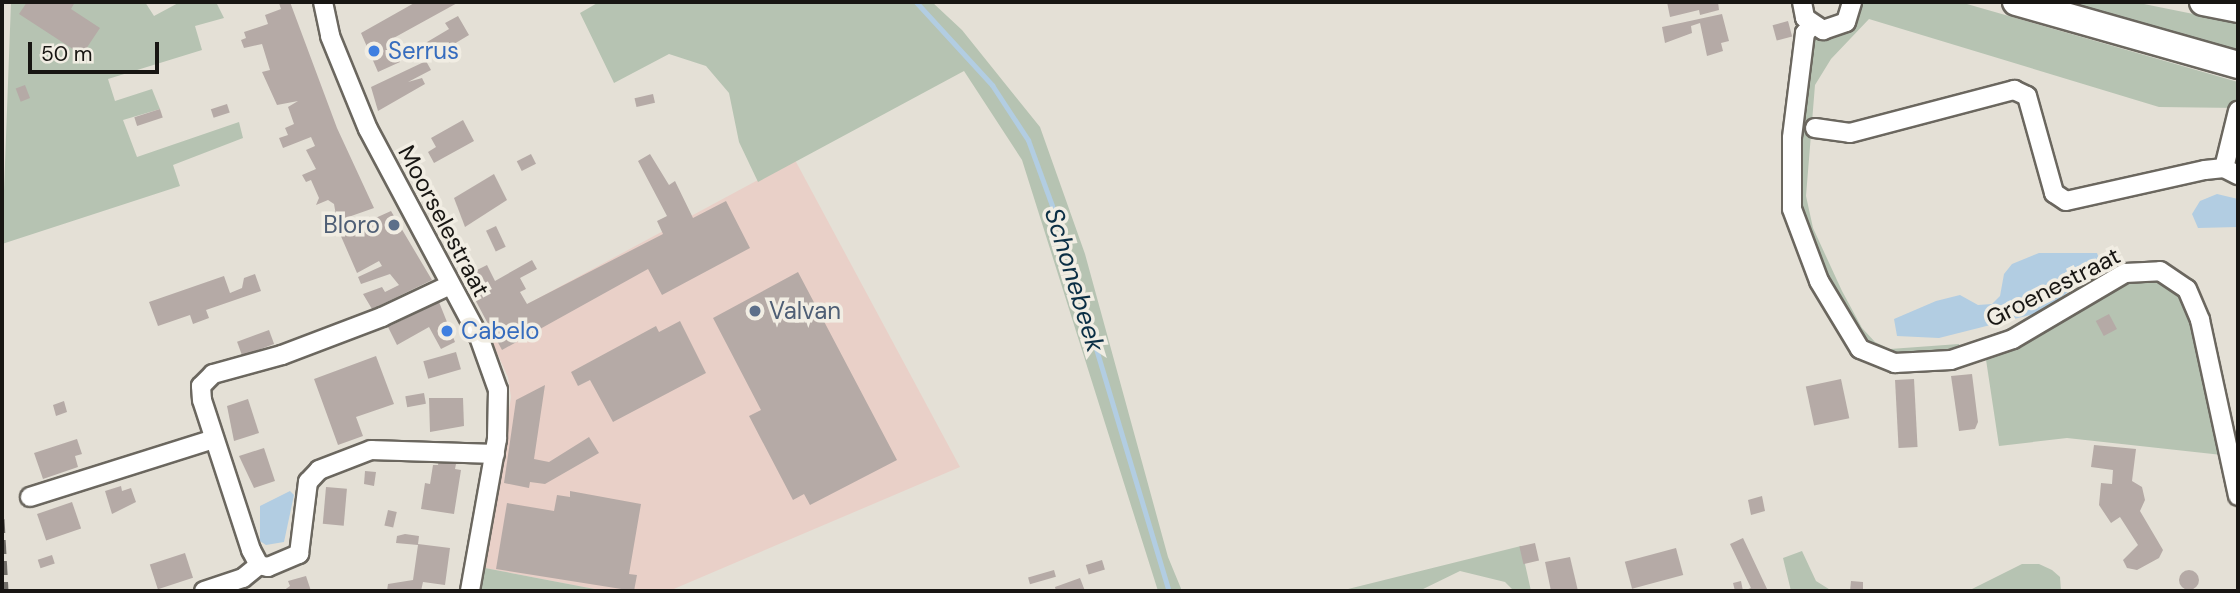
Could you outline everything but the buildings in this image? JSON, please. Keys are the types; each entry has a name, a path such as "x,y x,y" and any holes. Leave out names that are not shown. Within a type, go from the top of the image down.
{"highway":[{"path":"2016,2 2238,65"},
{"path":"2203,2 2238,9"}],"street":[{"name":"Moorselestraat","path":"323,2 330,37 368,129 479,337 498,390 495,454 470,591"},
{"path":"1802,2 1812,26 1836,29 1846,22 1852,2"},
{"name":"Groenestraat","path":"1812,26 1805,33 1792,138 1793,209 1819,281 1860,349 1895,363 1951,360 2013,339 2125,273 2160,271 2187,289 2200,320 2232,447 2238,496"},
{"path":"1815,128 1850,133 2014,90 2027,96 2054,193 2066,201 2231,172 2238,111"},
{"path":"259,565 200,393 206,377 382,317 450,285"},
{"path":"30,497 214,439"},
{"path":"204,591 243,578 259,565 273,566 299,555 309,482 319,470 371,450 495,454"}],"shaded area":[{"path":"795,160 960,467 669,591 605,591 485,568 511,397 508,377 485,327"}],"green space":[{"path":"11,2 145,2 154,16 180,2 216,2 224,18 195,26 202,50 108,79 115,101 152,89 160,109 123,120 137,157 239,122 243,138 173,165 180,186 2,244"},
{"path":"599,2 932,2 962,30 1040,127 1085,254 1168,557 1182,591 1158,591 1022,160 964,71 758,182 739,142 729,93 706,66 669,54 614,83 580,13"},
{"path":"1857,2 1960,2 2238,82 2238,108 2159,107 1869,19 1831,59 1815,85 1806,196 1813,228 1842,291 1862,328 1875,342 1890,349 1959,344 1960,352 1888,356 1863,346 1810,253 1794,180 1812,42"},
{"path":"2042,2 2134,2 2238,23 2238,57"},
{"path":"2158,279 2176,289 2189,306 2222,455 2067,438 1999,446 1985,353 2059,323 2127,281"},
{"path":"1521,546 1531,591 1514,591 1505,582 1460,571 1419,591 1340,591"},
{"path":"1802,551 1816,581 1832,591 1791,591 1783,558"},
{"path":"2022,564 2039,564 2052,570 2060,577 2061,591 1968,591"},
{"path":"485,568 605,591 481,591"}],"water":[{"path":"2217,194 2238,199 2238,227 2198,228 2192,214 2200,201"},
{"path":"2039,253 2097,253 2102,266 2042,312 1939,338 1897,336 1894,319 1936,301 1960,295 1978,305 1992,304 2000,296 2004,274 2012,264"},
{"path":"290,491 294,495 284,542 266,545 260,541 260,506"}],"waterway":[{"name":"Schonebeek","path":"916,2 992,85 1028,140 1058,222 1169,591"}],"railway":[{"path":"2,519 6,591"}],"place":[{"name":"Serrus","path":"374,51"},
{"name":"Bloro","path":"394,225"},
{"name":"Valvan","path":"755,311"},
{"name":"Cabelo","path":"447,331"}]}
